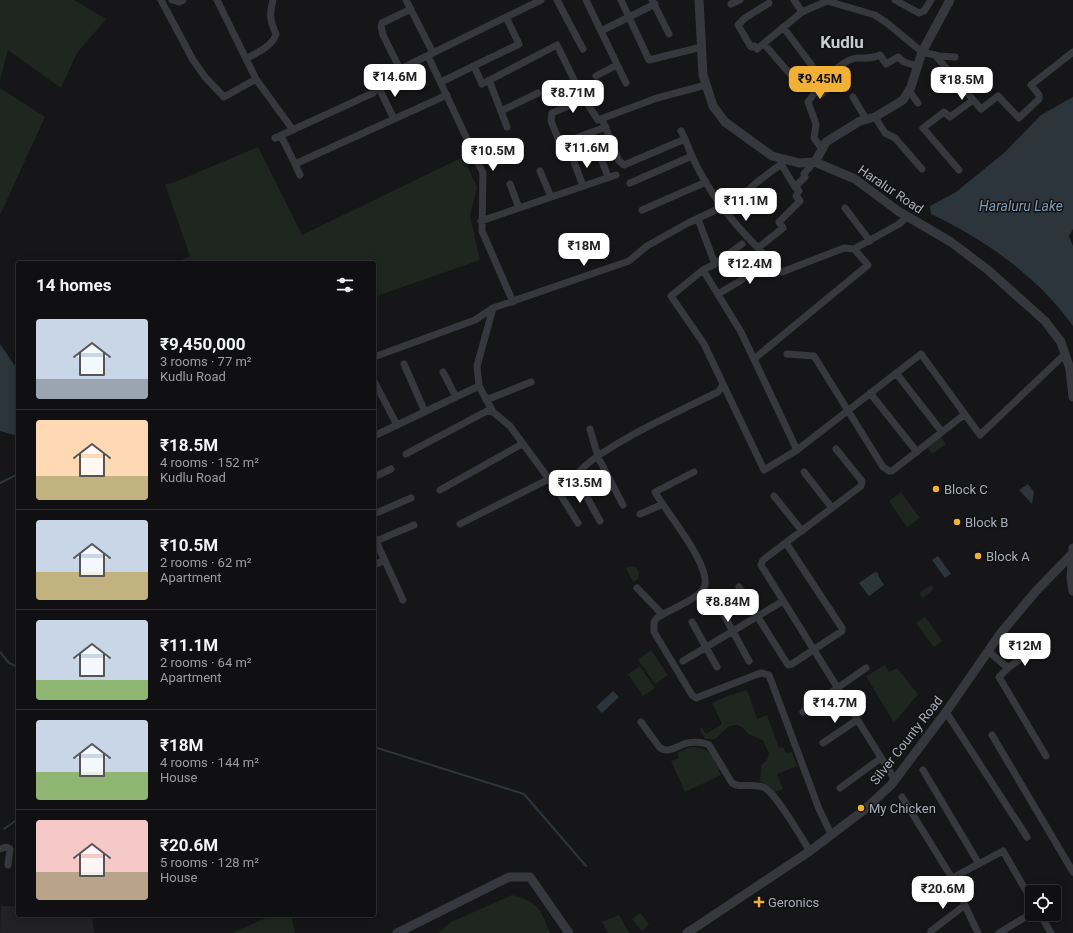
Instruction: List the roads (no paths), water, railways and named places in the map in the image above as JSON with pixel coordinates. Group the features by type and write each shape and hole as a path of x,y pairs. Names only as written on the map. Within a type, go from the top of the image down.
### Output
{"street":[{"path":"160,0 193,60 205,77 224,97 256,79"},
{"path":"172,0 179,2 183,0"},
{"path":"217,0 256,79 293,130"},
{"path":"246,59 266,47 275,37 276,34 270,22 270,11 273,0"},
{"path":"406,0 431,54 441,82 483,173 484,186 482,198 482,231 513,302"},
{"path":"300,176 295,164 278,137 373,93 378,86 379,81 384,77 541,0"},
{"path":"557,0 583,49"},
{"path":"586,0 626,83"},
{"path":"621,0 649,60 702,47"},
{"name":"Haralur Road","path":"698,0 703,75 713,106 725,122 783,163 814,163 855,179 907,217 951,242 988,270 1045,321 1061,342 1070,369 1073,397"},
{"path":"731,4 740,0"},
{"path":"794,0 802,12"},
{"path":"895,0 919,13 924,11 931,0"},
{"path":"795,187 805,177 804,174 814,163 826,142 903,100 909,91 922,52 950,0"},
{"path":"769,3 745,18 738,25 751,47 755,46 757,49 802,12 827,1 853,7 874,15 887,22 922,52 955,57"},
{"path":"601,31 654,2 668,34"},
{"path":"400,69 382,35 381,26 382,23 411,9"},
{"path":"441,82 519,44 506,17"},
{"path":"784,27 813,67 816,90 808,102 816,124 814,138 822,149"},
{"path":"764,44 790,74"},
{"path":"474,66 482,84 557,45 584,99 598,120 657,98 706,85"},
{"path":"934,55 981,109 998,96 1019,118 1039,99 1039,95 1031,85 1073,52"},
{"path":"816,90 822,94 828,88 825,79 842,65 858,58 872,59 880,55 886,64 898,57 904,62 917,66"},
{"path":"596,76 617,65"},
{"path":"489,80 507,127"},
{"path":"378,86 394,119"},
{"path":"909,91 918,103"},
{"path":"501,111 538,93"},
{"path":"295,164 447,95"},
{"path":"853,97 870,118 885,133 895,138 922,169"},
{"path":"584,99 552,113 551,121 559,141 562,143 606,127"},
{"path":"959,170 923,128 944,112 950,117 973,100"},
{"path":"602,119 619,161 624,165 685,139"},
{"path":"681,130 692,156 721,208 766,258 782,272 844,248 854,249 899,224 907,217"},
{"path":"598,150 608,177"},
{"path":"630,183 692,156"},
{"path":"573,159 583,186"},
{"path":"376,356 475,320 493,308 629,261 647,246 737,200 756,183 783,163 795,187 799,191 796,196 800,201 778,222 783,228 758,248"},
{"path":"540,171 551,197"},
{"path":"481,221 616,175"},
{"path":"642,210 706,182"},
{"path":"510,184 519,208"},
{"path":"845,208 870,241"},
{"path":"698,219 715,264"},
{"path":"742,244 715,264 703,270 671,296 677,308 694,327 704,344 764,470 797,450 921,354 980,435 1065,354"},
{"path":"754,360 868,265 854,249"},
{"path":"718,294 740,281 766,258"},
{"path":"703,270 741,332 797,450"},
{"path":"493,308 477,366 479,386 493,412 510,426 549,479 578,523"},
{"path":"787,354 814,356 883,467 889,471 892,471 966,414"},
{"path":"404,364 425,412"},
{"path":"443,372 456,397"},
{"path":"896,374 942,432"},
{"path":"486,400 531,382"},
{"path":"376,385 397,425"},
{"path":"600,521 576,477 579,470 651,425 718,392 723,385"},
{"path":"376,435 479,386"},
{"path":"870,393 917,452"},
{"path":"406,454 487,411 493,412"},
{"path":"590,429 598,457 623,505"},
{"path":"440,490 522,444"},
{"path":"836,449 862,484 763,560 761,565 895,780"},
{"path":"376,476 391,469"},
{"path":"694,472 655,492 661,505 676,522 706,576 705,586 702,591 662,614 654,622 654,632 694,697 702,697 758,674 762,673 769,675 819,809 832,834"},
{"path":"804,472 832,508"},
{"path":"460,524 549,479"},
{"path":"774,496 802,531"},
{"path":"376,513 411,498"},
{"path":"640,514 661,505"},
{"path":"376,539 414,525"},
{"path":"376,541 403,600"},
{"path":"739,587 788,665 814,650 843,629 786,543"},
{"path":"1072,551 1071,578 1073,591"},
{"name":"Silver County Road","path":"687,933 810,851 864,810 895,780 946,712 1000,634 1072,551"},
{"path":"376,564 385,560"},
{"path":"637,588 662,614"},
{"path":"683,661 783,601"},
{"path":"719,606 749,661"},
{"path":"692,622 717,667"},
{"path":"988,651 1008,668"},
{"path":"1031,651 1008,668 999,677 1046,756"},
{"path":"803,712 866,668"},
{"path":"946,712 1027,837"},
{"path":"823,743 857,720"},
{"path":"641,722 663,750 670,751 685,743 705,743 709,745 732,783 735,785 755,784 768,790 810,851"},
{"path":"992,735 1073,872"},
{"path":"840,788 881,758"},
{"path":"923,770 979,864"},
{"path":"902,797 952,878 978,933"},
{"path":"0,849 6,847 10,849 8,865"},
{"path":"952,878 1003,851 1025,889"},
{"path":"397,933 509,877 530,877 569,933"},
{"path":"931,931 965,905"},
{"path":"999,933 1025,917"},
{"path":"1044,921 1051,933"}],"water":[{"name":"Haraluru Lake","path":"1073,97 1073,229 1069,236 1073,246 1073,326 1044,291 1010,261 951,224 931,214 930,206 956,192 1004,153 1041,115"},
{"path":"0,344 16,367 16,435 0,431"},
{"path":"1028,484 1034,492 1032,504 1019,490"},
{"path":"938,556 951,574 945,578 932,560"},
{"path":"875,572 878,573 884,585 869,596 859,583"},
{"path":"613,691 619,697 602,713 596,707"}],"waterway":[{"path":"0,483 16,475"},
{"path":"0,652 9,663 16,666"},
{"path":"376,748 524,794 586,866"},
{"path":"4,829 16,820"}],"place":[{"name":"Block C","path":"936,489"},
{"name":"Block B","path":"957,522"},
{"name":"Block A","path":"978,556"},
{"name":"My Chicken","path":"861,808"},
{"name":"Geronics","path":"759,902"}],"district":[{"name":"Kudlu","path":"842,42"}]}
